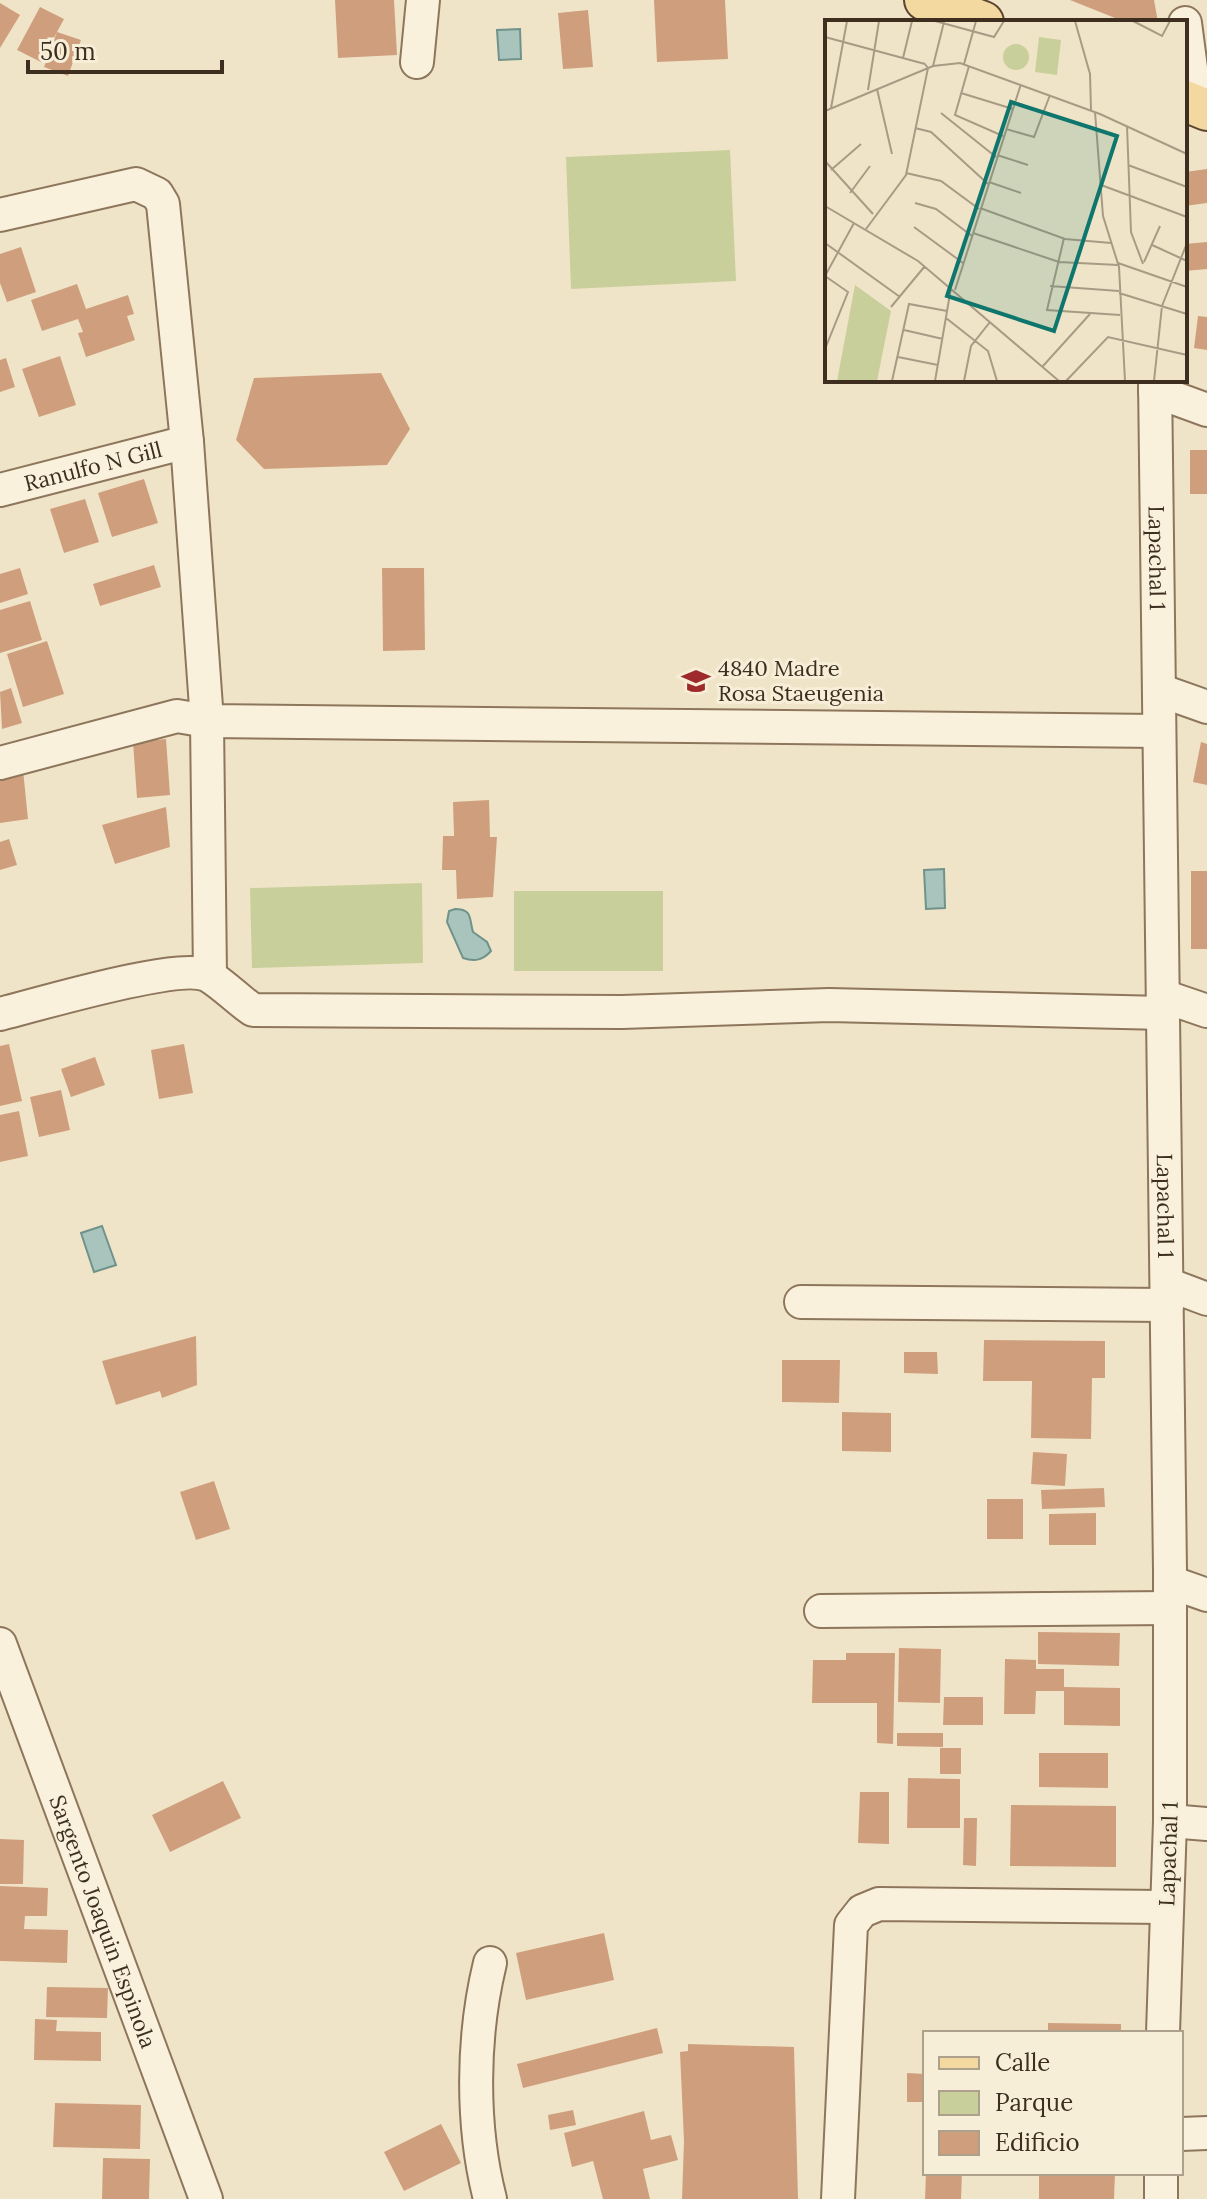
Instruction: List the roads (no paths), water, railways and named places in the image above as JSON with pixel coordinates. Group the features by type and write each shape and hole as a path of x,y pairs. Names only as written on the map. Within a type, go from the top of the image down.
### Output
{"main road":[{"path":"925,0 978,20"}],"street":[{"path":"417,62 423,0"},
{"path":"1182,0 1185,20"},
{"path":"1187,38 1196,105"},
{"path":"0,215 124,185 147,187 157,194 163,204 187,442 207,721 210,976"},
{"path":"1155,386 1207,410"},
{"name":"Lapachal 1","path":"1155,386 1170,1595 1170,1821 1163,2031"},
{"name":"Ranulfo N Gill","path":"0,490 187,442"},
{"path":"1159,690 1207,707"},
{"path":"0,763 177,716 207,721 1159,731"},
{"path":"0,1014 161,975 192,971 210,976 253,1010 622,1012 829,1005 1163,1004 1207,1011"},
{"path":"801,1302 1167,1294 1207,1299"},
{"path":"821,1611 1207,1595"},
{"name":"Sargento Joaquin Espinola","path":"1,1649 206,2199"},
{"path":"1170,1821 1207,1824"},
{"path":"838,2199 851,1925 855,1918 879,1904 1165,1907"},
{"path":"490,1963 479,2026 479,2135 490,2199"},
{"path":"1183,2134 1207,2133"},
{"path":"1161,2175 1161,2199"}],"water":[{"path":"520,29 521,59 499,60 497,30"},
{"path":"944,869 945,908 926,909 924,870"},
{"path":"455,909 468,913 473,932 487,942 491,951 485,956 475,960 463,958 447,922 449,911"},
{"path":"102,1226 116,1265 94,1272 81,1233"}],"place":[{"name":"4840 Madre Rosa Staeugenia","path":"696,681"}]}
